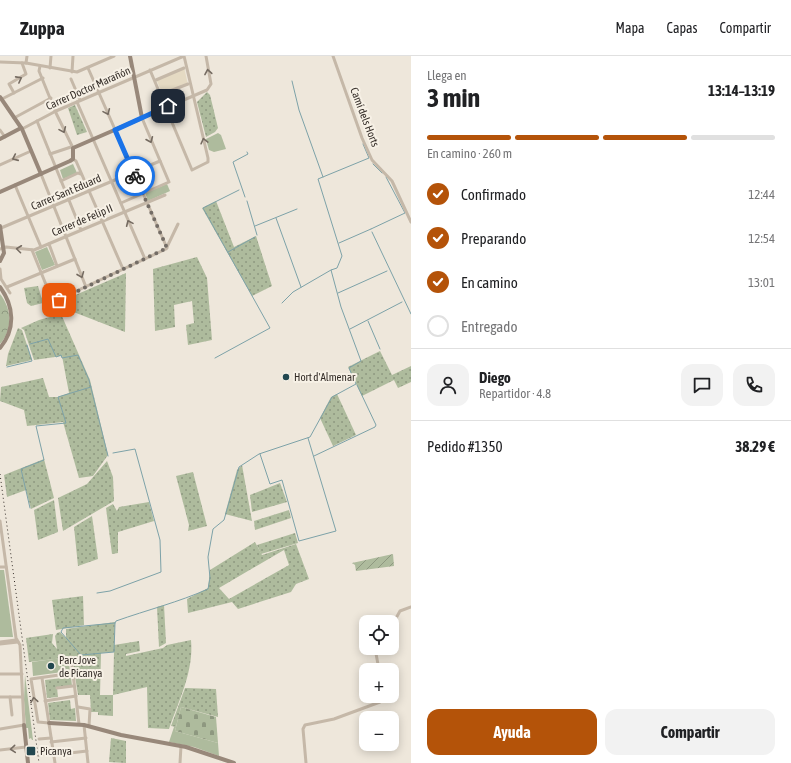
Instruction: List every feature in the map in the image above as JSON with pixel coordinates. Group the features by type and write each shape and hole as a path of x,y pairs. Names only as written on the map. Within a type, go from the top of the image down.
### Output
{"street":[{"path":"4,56 2,62 24,63 72,72 77,72 88,68 114,56"},
{"path":"14,93 9,84 26,74 24,63 27,56"},
{"path":"50,68 51,56"},
{"path":"72,72 74,56"},
{"path":"101,56 102,61"},
{"path":"121,203 169,182 142,118 130,56"},
{"path":"150,70 192,170 208,162 208,158 184,56"},
{"name":"Carrer Doctor Marañón","path":"21,129 56,111 184,56"},
{"path":"50,154 115,130 209,88 211,84 206,56"},
{"name":"Camí dels Horts","path":"333,56 362,138 372,160 392,181 411,222"},
{"path":"40,66 40,71 72,147 72,159"},
{"path":"88,68 167,248"},
{"path":"156,80 184,68"},
{"path":"43,78 1,98 21,129 31,151 86,286"},
{"path":"71,79 93,139 145,259"},
{"path":"162,94 188,84"},
{"path":"14,118 51,98"},
{"path":"37,121 81,230"},
{"path":"0,139 21,129"},
{"path":"0,130 5,137"},
{"path":"0,165 31,151"},
{"path":"0,192 56,168 72,159"},
{"path":"72,159 76,161 123,269"},
{"name":"Carrer Sant Eduard","path":"1,227 54,207 160,161"},
{"path":"61,181 81,174"},
{"path":"15,185 41,247"},
{"name":"Carrer de Felip II","path":"2,249 32,250 165,195"},
{"path":"32,250 53,302 167,248 178,224"},
{"path":"0,264 2,249 1,227"},
{"path":"48,244 57,266"},
{"path":"6,287 75,259"},
{"path":"0,270 1,279 10,293"},
{"path":"0,287 11,309 12,321 8,335 0,348"},
{"path":"0,291 8,301"},
{"path":"0,521 1,540 22,674 22,698 28,763"},
{"path":"0,559 5,559"},
{"path":"0,563 6,565"},
{"path":"0,567 6,565"},
{"path":"398,615 400,611 411,607"},
{"path":"0,643 17,641"},
{"path":"71,657 79,724"},
{"path":"73,673 31,679 39,723 79,724 122,735 181,746 234,763"},
{"path":"0,674 22,674"},
{"path":"42,678 55,763"},
{"path":"57,688 73,686"},
{"path":"46,701 76,696"},
{"path":"0,697 22,698"},
{"path":"10,697 12,715"},
{"path":"306,763 305,725 334,719 377,703"},
{"path":"78,707 90,709 86,738 88,763"},
{"path":"0,729 24,725"},
{"path":"39,739 51,738"},
{"path":"51,742 86,738"},
{"path":"180,763 181,746"},
{"path":"0,750 26,747"},
{"path":"40,755 87,751"}],"green space":[{"path":"207,92 210,95 218,128 215,132 206,137 197,102"},
{"path":"75,105 87,132 77,135 68,108"},
{"path":"218,133 221,135 226,149 214,152 209,150 206,139"},
{"path":"73,164 77,173 63,179 60,170"},
{"path":"167,184 170,191 148,201 145,193"},
{"path":"216,201 234,247 256,236 272,286 252,296 202,208"},
{"path":"47,247 55,265 42,270 35,252"},
{"path":"197,257 207,278 212,340 188,345 186,325 194,323 192,301 174,305 175,327 155,331 153,269"},
{"path":"126,273 125,332 58,306 57,303"},
{"path":"38,286 43,303 31,306 27,303 24,288"},
{"path":"0,294 9,312 9,326 0,344"},
{"path":"61,314 90,380 108,455 93,476 79,478 63,422 27,426 24,410 0,401 1,387 43,378 49,397 58,397 69,393 62,356 34,360 24,330 21,328 39,320"},
{"path":"18,328 22,330 32,360 6,366 8,354"},
{"path":"380,351 392,375 411,366 411,382 398,388 394,380 362,396 348,367"},
{"path":"337,394 356,435 333,446 320,418 331,397"},
{"path":"44,459 54,498 31,509 26,490 7,497 4,475"},
{"path":"107,461 113,477 114,501 63,531 58,498 87,484"},
{"path":"242,465 252,521 225,514 237,470"},
{"path":"193,472 207,526 188,531 189,525 176,476"},
{"path":"280,483 287,502 252,512 250,495"},
{"path":"54,500 58,532 38,540 34,510"},
{"path":"149,502 154,521 118,532 118,553 112,554 106,508 113,504 117,511 119,507"},
{"path":"289,510 291,518 255,530 254,521"},
{"path":"92,516 98,559 78,566 74,527"},
{"path":"295,533 298,543 261,554 257,545"},
{"path":"255,542 262,555 296,544 309,579 296,584 291,592 238,609 232,602 188,613 187,599 208,588 210,570","holes":["284,550 289,565 229,599 219,588"]},
{"path":"393,554 394,566 356,571 355,565 352,563"},
{"path":"0,570 4,570 13,637 0,637"},
{"path":"83,596 84,625 56,630 52,600"},
{"path":"164,605 166,643 159,647 157,607"},
{"path":"115,622 114,645 139,641 140,651 126,654 126,656 191,640 188,674 169,729 148,728 147,687 113,695 113,716 98,715 98,712 91,712 90,695 78,695 72,657 29,662 26,638 53,634 52,643 57,649 55,636 60,632 66,638 66,629","holes":["114,652 113,695 100,695 101,653"]},
{"name":"Parc Jove de Picanya","path":"68,657 70,671 33,676 32,662"},
{"path":"25,675 33,740 31,738 29,739 28,728 26,728 24,700"},
{"path":"71,677 72,686 57,688 58,697 47,698 45,680"},
{"path":"185,688 216,689 218,717 181,707 176,727 171,726"},
{"path":"70,700 71,709 75,708 76,721 50,720 48,703"},
{"path":"181,707 216,717 218,743 175,731"},
{"path":"174,727 176,727 175,731 218,743 219,756 194,747 169,742"},
{"path":"111,738 126,741 126,763 109,762"}],"shaded area":[{"path":"184,67 188,85 163,95 156,79"}],"waterway":[{"path":"292,81 299,110 323,177"},
{"path":"115,623 63,628 61,632 81,655 114,652 116,621 208,589 210,578 208,557 213,529 224,520 239,467 259,454 310,437 332,397 356,384 349,368 361,361 341,307 331,270 337,268 342,256 318,179 369,158 363,144"},
{"path":"245,197 233,162 248,154 247,152"},
{"path":"373,164 382,173"},
{"path":"371,229 405,213 386,177"},
{"path":"215,358 270,328 203,208 239,190"},
{"path":"247,201 257,235"},
{"path":"255,226 297,209"},
{"path":"276,218 301,287"},
{"path":"339,243 371,229"},
{"path":"372,232 411,314"},
{"path":"228,252 255,237"},
{"path":"282,303 293,292 331,270"},
{"path":"338,293 387,271"},
{"path":"350,329 402,302"},
{"path":"368,321 380,349"},
{"path":"30,344 48,339 56,357 61,355 62,358 78,355 89,380 108,456"},
{"path":"7,367 32,361 27,345"},
{"path":"314,456 375,427 376,425 357,385"},
{"path":"30,508 21,469 44,460 36,426 66,423 58,397 91,387"},
{"path":"260,454 270,484 282,480 299,541 336,531 308,438"},
{"path":"97,593 110,591 161,572 160,540 135,449 113,453"}],"railway":[{"path":"0,474 39,763"}],"way so far":[{"path":"59,300 167,248 135,176"}],"place":[{"name":"Hort d'Almenar","path":"286,377"},
{"name":"Parc Jove de Picanya","path":"51,666"},
{"name":"Picanya","path":"31,751"}],"route":[{"path":"135,176 115,130 168,106"}]}
